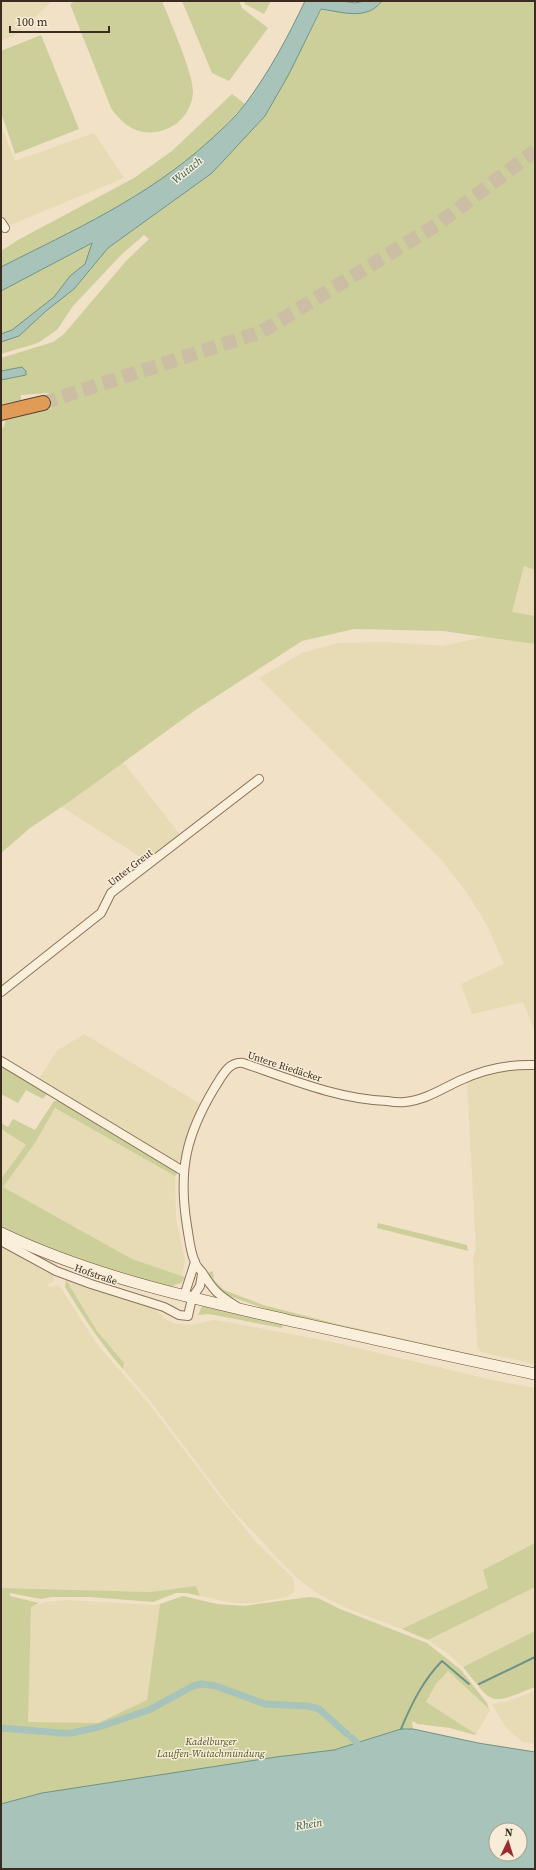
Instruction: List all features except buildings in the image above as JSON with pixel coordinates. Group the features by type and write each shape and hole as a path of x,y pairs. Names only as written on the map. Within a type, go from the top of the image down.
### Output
{"highway":[{"path":"1,413 43,403"}],"main road":[{"path":"1,1233 30,1247 91,1270 188,1297 241,1310 535,1374"}],"street":[{"name":"Unter Greut","path":"1,992 101,913 111,893 260,779"},
{"path":"1,1060 183,1171"},
{"name":"Untere Riedäcker","path":"241,1310 211,1288 195,1262 184,1205 183,1171 185,1157 192,1133 204,1106 225,1071 235,1063 243,1062 308,1085 356,1099 405,1102 437,1093 462,1079 491,1069 514,1064 535,1065"},
{"name":"Hofstraße","path":"1,1241 56,1271 188,1316 188,1297"},
{"name":"Untere Riedäcker","path":"188,1297 195,1262"},
{"path":"188,1297 200,1286 202,1274"}],"shaded area":[{"path":"1,1 52,1 16,35 1,41"},
{"path":"1,125 15,161 94,133 124,178 10,225 1,218"},
{"path":"524,566 535,570 535,616 512,612"},
{"path":"483,637 535,644 535,1031 523,1002 472,1014 461,984 504,964 487,925 465,890 439,857 259,678 302,653 338,643 387,642 443,646"},
{"path":"123,762 181,836 147,861 62,807"},
{"path":"84,1034 202,1105 184,1143 180,1161 176,1162 37,1082 57,1051"},
{"path":"535,1068 535,1364 481,1352 477,1346 473,1258 476,1250 467,1081 483,1075 514,1069"},
{"path":"55,1108 175,1176 176,1219 185,1261 182,1276 132,1259 3,1187 35,1143"},
{"path":"1,1129 26,1145 1,1179"},
{"path":"1,1244 51,1272 54,1281 48,1284 49,1287 59,1285 99,1347 149,1404 255,1541 292,1577 295,1586 294,1592 287,1597 254,1603 233,1603 200,1596 196,1586 150,1592 1,1588"},
{"path":"68,1279 151,1305 165,1319 173,1323 192,1325 213,1320 233,1323 332,1342 488,1379 535,1388 535,1543 483,1570 488,1588 402,1629 351,1610 320,1595 298,1579 231,1508 148,1398 123,1369 124,1363 97,1331 66,1280"},
{"path":"535,1585 535,1631 463,1667 447,1653 428,1640"},
{"path":"67,1600 153,1605 160,1604 147,1700 97,1724 27,1723 31,1607 46,1602"},
{"path":"448,1671 490,1710 476,1734 426,1702 436,1684"},
{"path":"535,1691 535,1744 523,1742 513,1734 505,1726 492,1704 505,1702"}],"green space":[{"path":"76,1 162,1 190,74 193,93 192,101 186,114 176,124 170,128 156,132 142,132 130,127 115,114 111,108 70,4"},
{"path":"182,1 239,1 242,8 268,28 229,81 212,73"},
{"path":"244,1 271,1 264,14 245,4"},
{"path":"382,1 535,1 535,570 524,566 512,612 535,616 535,644 443,631 354,629 302,641 194,711 69,802 30,828 1,853 1,428 4,427 6,417 52,408 49,393 21,395 21,400 1,404 1,380 26,375 26,371 22,367 1,371 1,358 53,342 64,334 126,261 149,239 144,235 121,255 73,306 57,330 38,343 1,354 1,342 19,336 46,311 74,289 108,248 212,173 265,116 289,74 322,9 346,13 362,13 376,7"},
{"path":"41,35 79,129 15,154 1,112 1,51"},
{"path":"232,94 245,104 207,144 182,165 139,195 117,208 1,267 1,251 18,240 134,178 172,151"},
{"path":"92,243 85,264 70,276 54,297 12,330 1,334 1,291"},
{"path":"1,1063 45,1092 46,1095 43,1099 26,1090 18,1103 1,1094"},
{"path":"54,1101 58,1101 173,1167 178,1172 175,1176 55,1108 35,1143 3,1187 132,1259 185,1277 181,1283 169,1287 93,1265 1,1229 1,1179 26,1145 1,1129 1,1123 8,1127 13,1119 35,1130"},
{"path":"378,1223 467,1245 468,1251 377,1228"},
{"path":"213,1271 214,1280 224,1290 263,1305 341,1325 535,1368 535,1371 274,1312 224,1294 207,1276 208,1273"},
{"path":"66,1280 97,1331 124,1363 123,1369 99,1339 78,1308 65,1287"},
{"path":"202,1306 283,1324 282,1328 209,1314 198,1315"},
{"path":"535,1543 535,1587 428,1640 402,1629 488,1588 483,1570"},
{"name":"Kadelburger Lauffen-Wutachmündung","path":"196,1586 200,1596 187,1593 176,1593 153,1602 90,1597 51,1597 41,1599 10,1593 10,1596 39,1603 31,1607 28,1722 98,1723 147,1700 160,1604 183,1596 217,1604 244,1606 309,1597 318,1598 340,1609 427,1643 461,1670 487,1703 489,1709 448,1671 436,1684 426,1702 476,1734 475,1735 450,1728 418,1724 412,1721 413,1729 1,1869 1,1588 150,1592"},
{"path":"535,1631 535,1687 508,1697 500,1699 493,1698 481,1689 463,1667"}],"water":[{"name":"Wutach","path":"305,1 342,1 355,3 365,1 382,1 376,7 362,13 354,14 321,9 289,74 265,116 212,173 108,248 74,289 46,311 19,336 1,342 1,334 12,330 54,297 70,276 85,264 92,243 1,291 1,267 109,212 160,180 208,142 237,114 263,79 292,28"},
{"path":"22,367 26,371 26,375 1,380 1,371"},
{"name":"Rhein","path":"401,1729 413,1729 478,1743 535,1752 535,1869 1,1869 1,1804 42,1793 276,1757 334,1750"}],"waterway":[{"path":"479,1684 535,1657"},
{"path":"401,1729 418,1693 429,1676 442,1661 469,1684"},
{"path":"1,1728 72,1733 99,1727 149,1710 193,1686 201,1684 216,1686 265,1704 308,1706 319,1709 347,1734"},
{"path":"352,1738 357,1743"}],"tunnel":[{"path":"43,403 261,332 438,224 535,151"}]}
